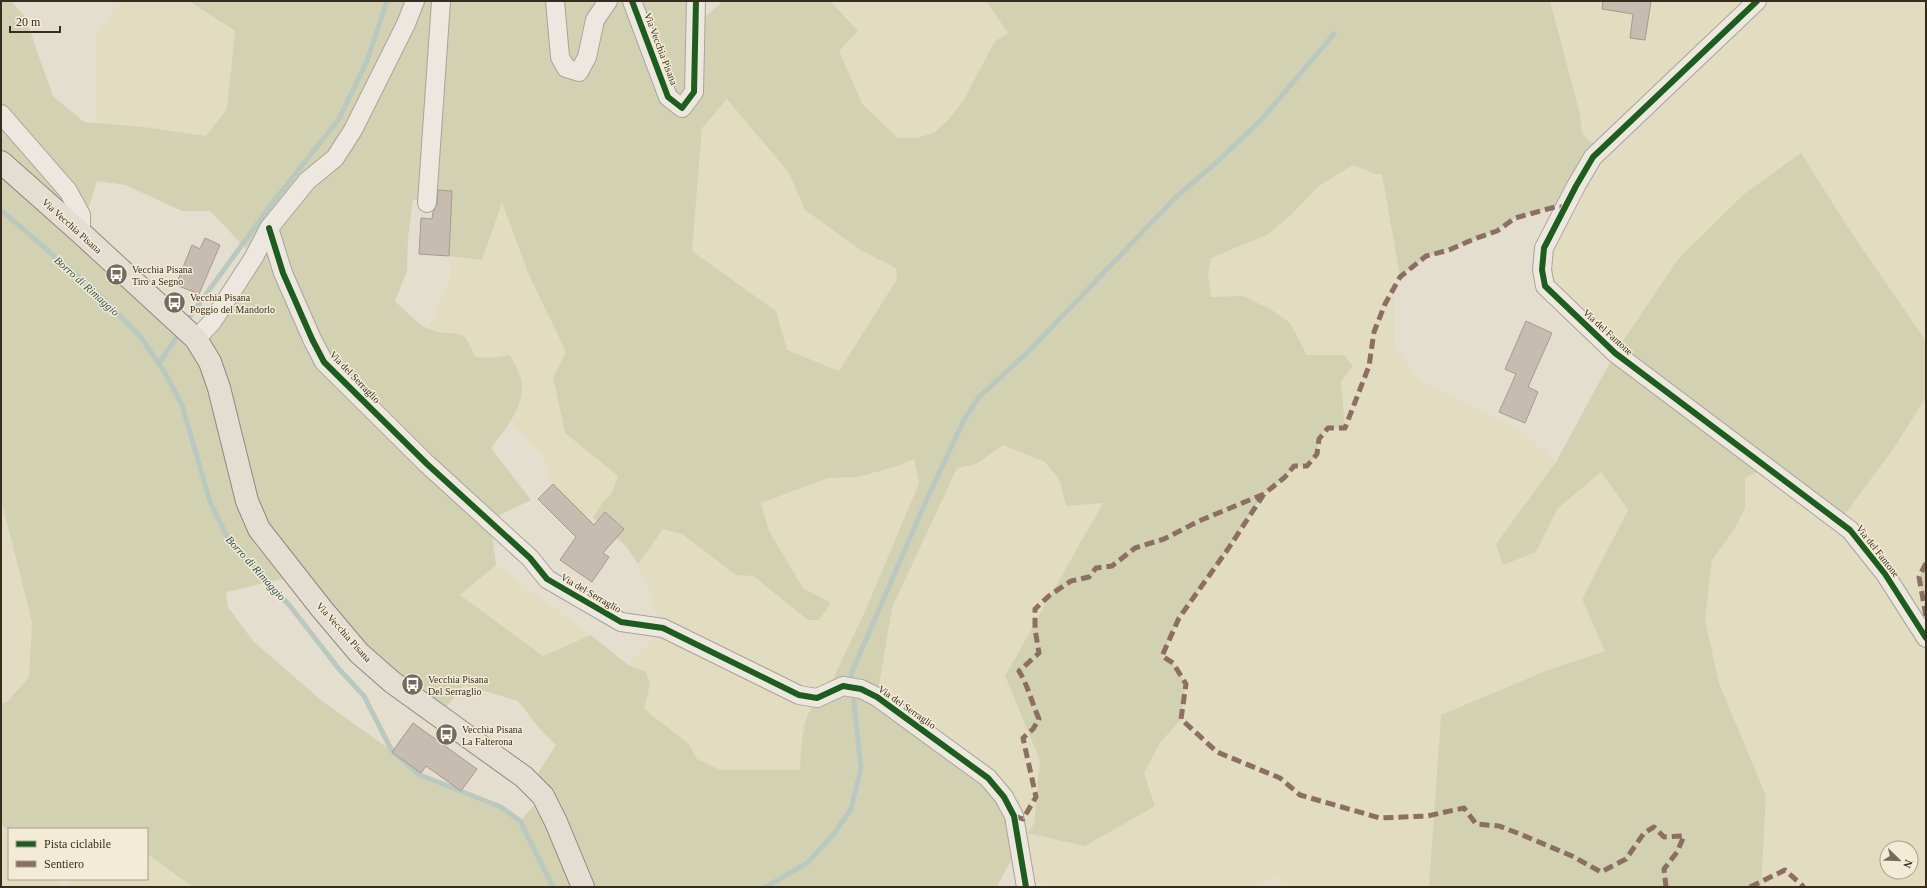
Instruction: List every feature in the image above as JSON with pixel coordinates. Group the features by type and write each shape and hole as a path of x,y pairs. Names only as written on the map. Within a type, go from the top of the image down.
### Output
{"main road":[{"name":"Via Vecchia Pisana","path":"1,162 81,233 196,340 210,362 219,388 247,501 260,529 317,603 359,653 392,682 524,777 543,796 556,822 583,887"}],"street":[{"path":"196,340 212,322 254,257 269,228 306,181 335,158 353,130 406,24 415,1"},
{"path":"427,203 441,1"},
{"path":"555,1 560,57 566,68 579,72 587,57 595,20 608,1"},
{"name":"Via Vecchia Pisana","path":"632,1 668,97 682,108 694,92 696,1"},
{"name":"Via del Fantone","path":"1757,1 1593,158 1576,186 1544,248 1542,270 1545,286 1615,353 1850,530 1885,574 1926,638"},
{"path":"1,114 68,191 81,215 81,233"},
{"name":"Via del Serraglio","path":"269,228 283,273 312,339 324,362 427,464 530,558 547,579 621,622 663,628 799,695 817,698 843,686 861,689 877,697 988,778 1004,797 1014,816 1026,887"}],"shaded area":[{"path":"122,1 189,1 235,31 227,109 206,136 144,127 97,123 96,32"},
{"path":"830,1 986,1 1008,33 995,41 963,101 949,119 934,133 916,138 898,138 863,105 839,51"},
{"path":"1550,1 1926,1 1926,341 1851,232 1801,153 1744,194 1678,259 1615,353 1555,297 1544,248 1582,134 1580,114"},
{"path":"727,99 789,173 805,210 862,251 896,268 897,279 839,371 786,350 776,311 692,251 702,128"},
{"path":"1353,165 1375,174 1382,174 1400,277 1394,288 1394,344 1414,373 1428,385 1525,434 1556,462 1496,544 1536,552 1558,508 1601,472 1628,510 1582,599 1605,650 1548,670 1441,715 1429,887 1283,887 1276,876 1252,887 1049,887 1024,874 1020,842 877,697 892,608 957,467 976,464 1003,445 1045,462 1060,481 1066,506 1104,502 1005,676 1040,760 1034,824 1085,846 1154,806 1144,773 1160,743 1181,719 1173,663 1162,656 1179,618 1228,549 1264,494 1285,477 1294,466 1317,454 1319,439 1328,428 1345,428 1341,381 1353,366 1322,356 1307,355 1290,323 1272,310 1243,296 1211,297 1208,273 1211,258 1267,235 1291,215 1319,186"},
{"path":"502,202 529,275 566,352 553,377 565,433 618,476 612,493 603,502 593,518 582,513 553,484 545,459 511,422 517,410 522,386 510,355 490,358 475,357 469,341 445,332 428,329 451,277 449,256 482,260"},
{"path":"1926,397 1926,563 1919,577 1926,616 1926,887 1761,887 1766,796 1719,683 1705,620 1712,560 1734,530 1745,508 1745,478 1767,468 1894,448"},
{"path":"914,459 919,483 866,609 826,694 803,728 800,770 720,770 697,759 689,744 644,709 650,684 646,672 628,665 663,628 638,564 649,547 663,529 682,534 736,575 753,576 808,620 830,603 803,588 769,531 761,503 828,478 858,477 898,466"},
{"path":"1,500 32,622 29,677 6,703 1,703"},
{"path":"496,565 591,635 543,656 459,595"},
{"path":"1,824 8,831 8,880 57,880 64,887 1,887"},
{"path":"148,855 193,887 65,887 71,880 148,880"}],"green space":[{"path":"1,1 11,1 25,17 53,96 84,122 144,127 206,136 227,109 235,31 189,1 696,1 696,25 723,1 830,1 858,31 839,51 863,105 898,138 916,138 934,133 949,119 963,101 995,41 1008,33 986,1 1550,1 1580,114 1582,134 1600,150 1555,207 1515,218 1497,231 1423,259 1400,277 1382,174 1375,174 1353,165 1319,186 1291,215 1267,235 1211,258 1208,273 1211,297 1243,296 1272,310 1290,323 1307,355 1344,355 1353,366 1341,381 1345,428 1327,428 1319,439 1317,454 1307,466 1294,466 1285,477 1264,494 1228,549 1179,618 1162,656 1173,663 1186,684 1181,719 1160,743 1144,773 1155,806 1085,846 1027,833 1034,824 1040,760 1005,676 1103,503 1066,506 1060,481 1045,462 1003,445 976,464 957,468 892,608 877,697 988,778 1020,842 997,887 193,887 148,855 148,828 8,828 8,831 1,824 1,703 6,703 29,677 32,622 1,500","holes":["727,99 789,173 805,210 862,251 896,268 897,279 839,371 787,350 776,311 692,251 702,128","97,181 125,185 182,211 210,211 254,257 196,339 81,233","434,190 452,191 449,256 482,260 502,203 529,275 566,352 553,377 565,433 618,476 612,493 603,502 593,518 626,546 638,564 663,529 682,534 736,575 753,576 808,620 819,620 831,603 803,588 769,531 761,503 828,478 858,477 898,466 914,459 919,483 866,609 826,694 811,708 807,717 802,738 800,770 720,770 697,759 689,744 644,709 650,684 646,672 628,665 591,635 543,656 460,595 496,565 490,520 531,500 491,448 507,427 519,405 521,396 522,383 520,375 510,355 490,358 475,357 466,339 462,335 439,332 425,327 395,301 407,271 408,238 413,199 427,203","296,576 439,716 464,685 518,701 539,728 556,745 531,784 542,797 520,821 501,807 420,775 392,751 322,701 253,641 228,607 226,592"]},
{"path":"1801,153 1851,232 1926,341 1926,397 1894,448 1839,522 1767,468 1745,478 1745,508 1734,530 1712,560 1705,620 1719,683 1766,796 1761,887 1429,887 1441,715 1548,670 1605,651 1582,599 1628,510 1601,472 1558,508 1536,552 1503,565 1496,544 1556,462 1615,353 1678,259 1744,194"},
{"path":"1926,563 1926,616 1919,577"}],"building":[{"path":"1603,1 1651,1 1645,40 1630,38 1633,14 1602,9"},
{"path":"438,190 452,191 449,256 419,254 421,218 432,219 433,212 437,204"},
{"path":"205,238 220,245 199,294 176,285 192,245 200,249"},
{"path":"1526,321 1552,333 1528,387 1538,392 1525,423 1499,412 1516,374 1505,369"},
{"path":"553,484 594,525 605,512 624,529 603,553 609,557 592,582 560,560 576,537 538,499"},
{"path":"413,723 477,769 461,791 426,766 421,773 392,752"}],"waterway":[{"path":"186,322 273,202 339,119 367,61 387,1"},
{"path":"766,887 807,863 833,835 851,809 861,768 851,674 926,501 964,420 979,397 1028,352 1175,198 1218,161 1261,120 1334,34"},
{"name":"Borro di Rimaggio","path":"1,210 99,295 140,336 164,371 182,405 210,502 229,540 290,606 339,669 364,696 392,751 420,775 501,807 520,821 553,887"},
{"path":"159,363 181,331"}],"marked path":[{"path":"1014,816 1023,819 1036,797 1023,738 1033,729 1039,719 1019,671 1039,653 1035,629 1035,609 1050,595 1071,581 1089,577 1096,568 1112,566 1135,548 1164,539 1199,521 1264,494 1285,477 1294,466 1307,466 1317,454 1319,439 1328,428 1345,428 1369,366 1374,332 1385,304 1400,277 1426,256 1449,250 1497,231 1515,218 1555,207 1565,207"},
{"path":"1264,494 1228,549 1179,618 1162,656 1173,663 1186,684 1181,719 1217,752 1280,778 1300,795 1380,818 1427,816 1464,808 1476,824 1499,826 1520,834 1572,856 1601,872 1626,859 1644,833 1654,827 1664,837 1684,836 1677,852 1664,869 1666,887"},
{"path":"1926,563 1919,577 1926,616"},
{"path":"1750,887 1785,870 1804,887"}],"cycle path":[{"path":"632,1 668,97 682,108 694,92 696,1"},
{"path":"1757,1 1593,157 1576,186 1544,248 1542,270 1545,286 1615,353 1850,530 1885,574 1926,638"},
{"path":"269,228 283,273 312,339 324,362 427,464 530,558 547,579 621,622 663,628 799,695 817,698 843,686 861,689 877,697 988,778 1004,797 1014,816 1026,887"}],"place":[{"name":"Vecchia Pisana Tiro a Segno","path":"117,275"},
{"name":"Vecchia Pisana Poggio del Mandorlo","path":"174,303"},
{"name":"Vecchia Pisana Del Serraglio","path":"413,685"},
{"name":"Vecchia Pisana La Falterona","path":"446,735"}]}
